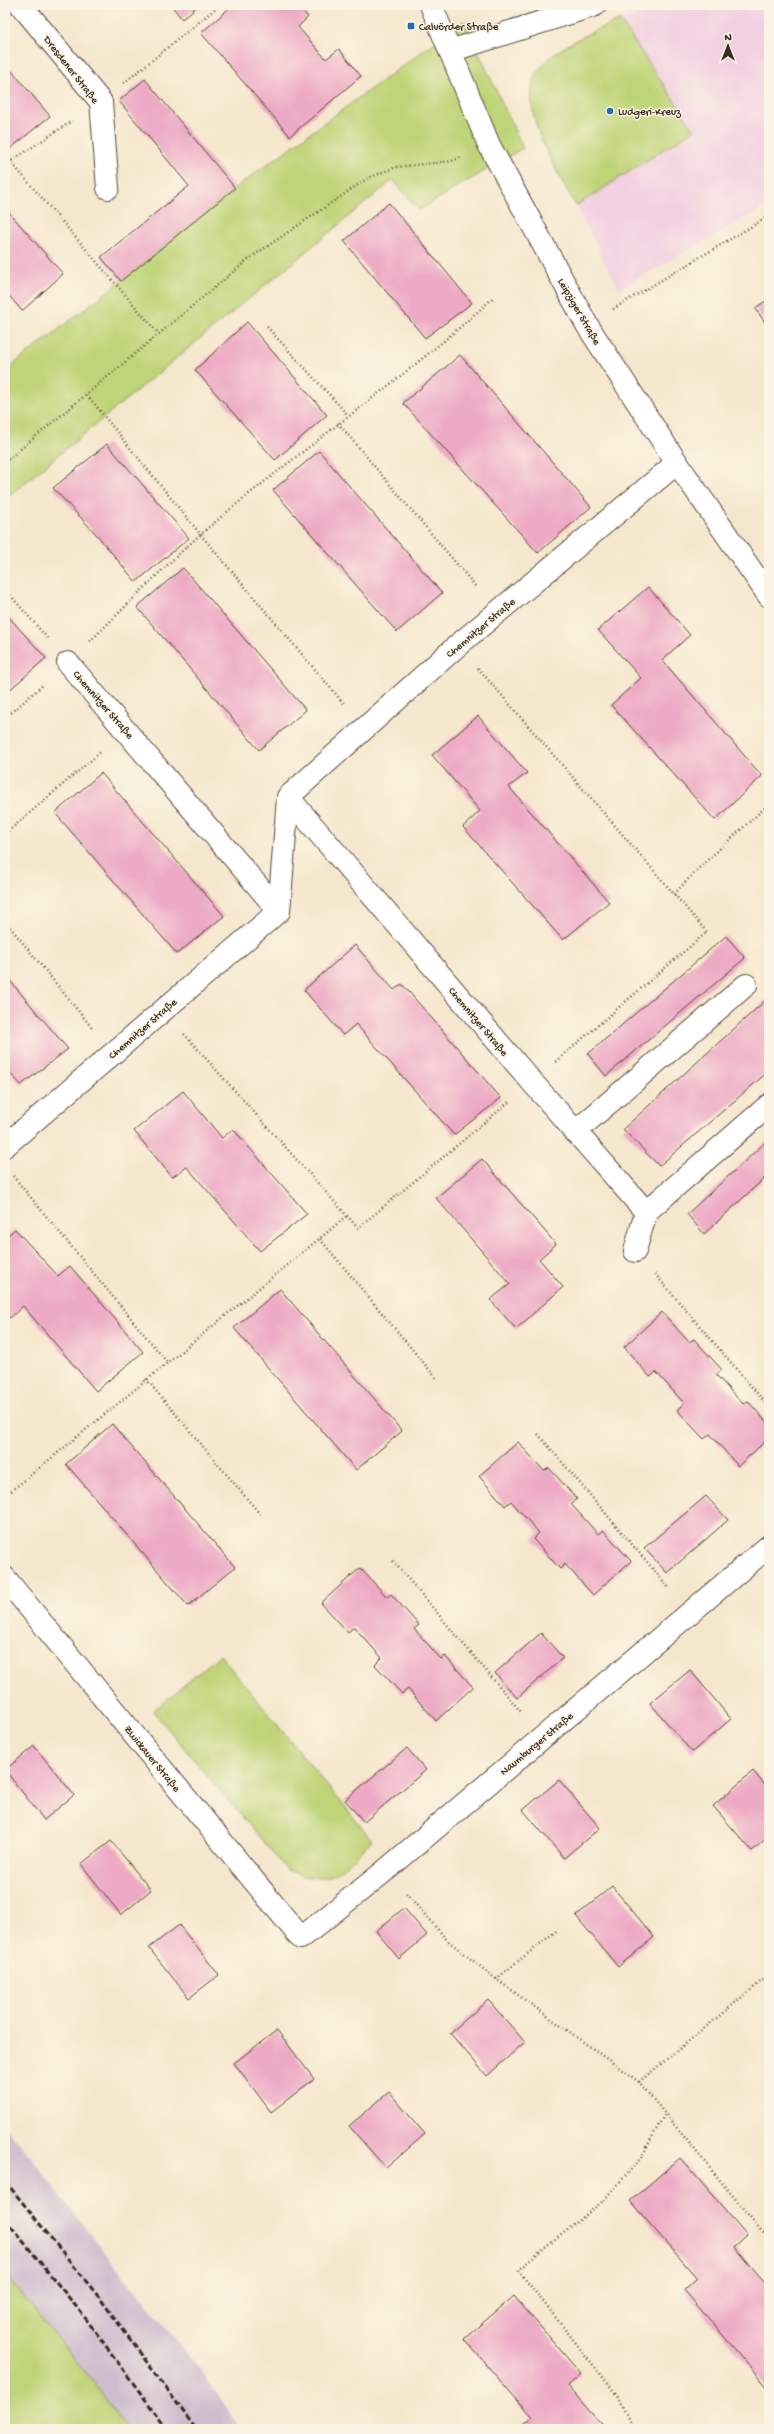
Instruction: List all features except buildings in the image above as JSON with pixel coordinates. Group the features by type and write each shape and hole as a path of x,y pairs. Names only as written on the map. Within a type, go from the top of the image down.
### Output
{"street":[{"name":"Dresdener Straße","path":"21,5 101,102 108,188"},
{"name":"Leipziger Straße","path":"431,5 489,145 587,325 677,463 769,596"},
{"path":"450,51 595,5"},
{"name":"Chemnitzer Straße","path":"646,1212 575,1132 288,797 458,645 677,463"},
{"name":"Chemnitzer Straße","path":"5,1146 279,911 127,730 68,663"},
{"path":"279,911 288,797"},
{"path":"575,1132 746,985"},
{"path":"635,1251 646,1212 769,1104"},
{"name":"Naumburger Straße","path":"301,1938 386,1870 769,1546"},
{"name":"Zwickauer Straße","path":"5,1578 301,1938"}],"path":[{"path":"5,462 87,395 158,333 250,258 368,178 396,167 452,161 489,145"},
{"path":"10,161 158,333"},
{"path":"587,325 769,216"},
{"path":"5,718 68,663 200,535 348,415 398,380 493,298"},
{"path":"267,327 348,415"},
{"path":"87,395 200,535 365,728"},
{"path":"338,423 457,562"},
{"path":"5,589 68,663"},
{"path":"162,1010 358,1228 532,1082 707,932 492,684"},
{"path":"5,834 127,730"},
{"path":"674,894 702,865 769,804"},
{"path":"5,921 113,1053"},
{"path":"10,1172 167,1362"},
{"path":"5,1496 146,1379 347,1216"},
{"path":"320,1239 437,1379"},
{"path":"635,1251 769,1408"},
{"path":"146,1379 260,1514"},
{"path":"538,1434 690,1613"},
{"path":"393,1561 542,1737"},
{"path":"386,1870 447,1940 496,1979 639,2082 664,2115 769,2240"},
{"path":"496,1979 556,1932"},
{"path":"639,2082 769,1976"},
{"path":"632,2429 617,2395 518,2270 602,2201 641,2158 664,2115"}],"shaded area":[{"path":"680,5 769,5 769,205 619,289 576,206 694,130 620,20"},
{"path":"5,2127 28,2153 109,2258 198,2367 241,2429 127,2429 95,2384 5,2274"}],"green space":[{"path":"620,20 694,130 576,206 541,139 535,120 532,101 533,84 540,69 557,52 588,34"},
{"path":"464,21 523,148 419,210 393,180 5,499 5,371 121,281 235,188"},
{"path":"220,1655 372,1840 344,1868 335,1873 326,1877 315,1878 287,1870 153,1711"},
{"path":"5,2274 95,2384 127,2429 5,2429"}],"railway":[{"path":"5,2181 102,2301 196,2429"},
{"path":"5,2219 83,2315 167,2429"}],"place":[{"name":"Calvörder Straße","path":"411,26"},
{"name":"Ludgeri-Kreuz","path":"610,111"}]}
